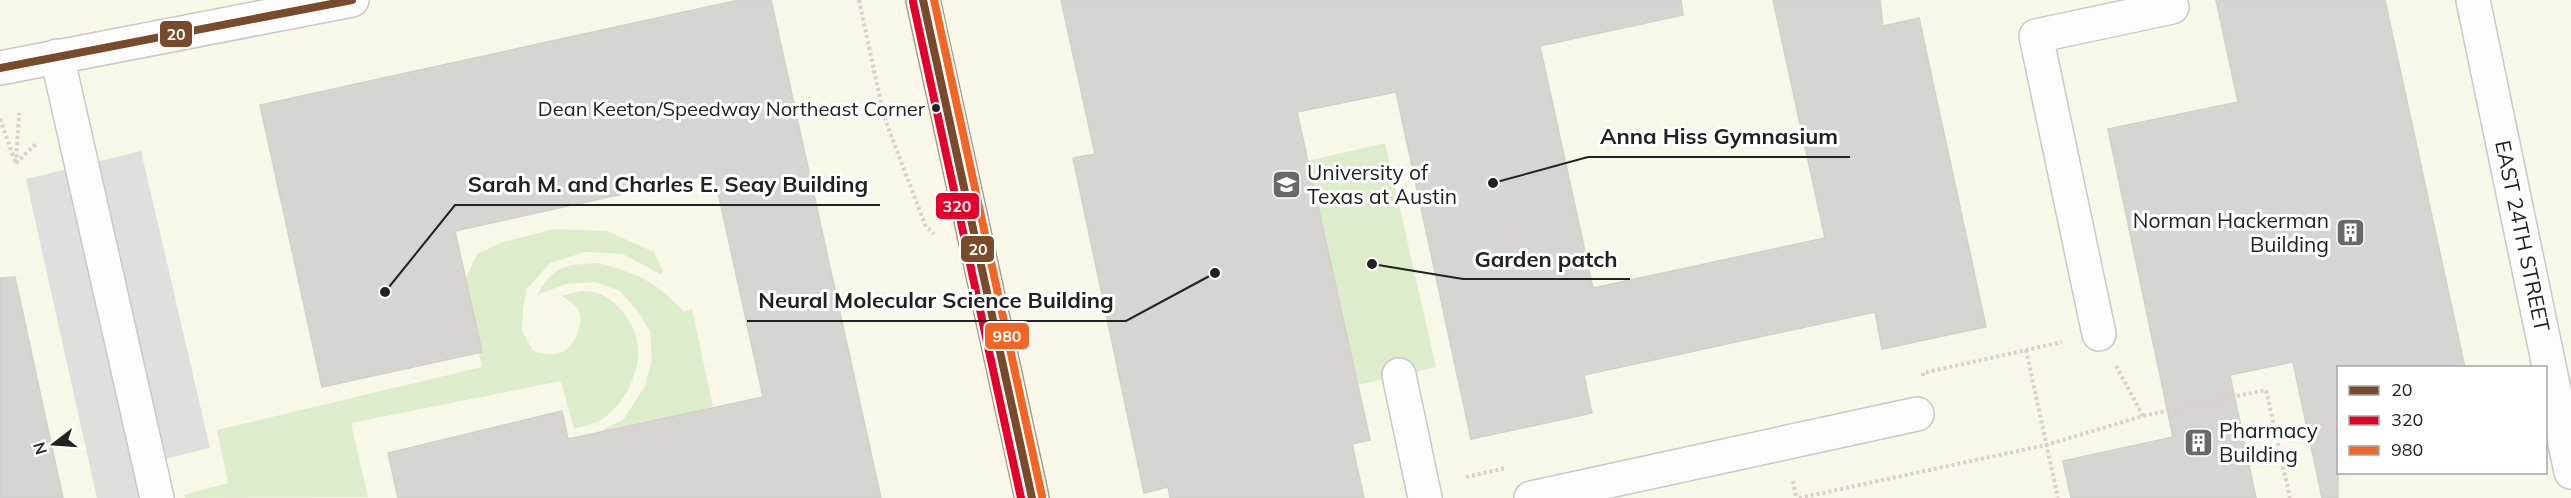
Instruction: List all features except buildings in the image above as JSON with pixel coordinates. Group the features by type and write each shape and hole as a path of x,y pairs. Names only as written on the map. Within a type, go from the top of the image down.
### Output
{"main road":[{"path":"923,0 1032,498"}],"street":[{"path":"0,68 352,0"},
{"path":"2099,334 2036,36 2172,7 2170,0"},
{"name":"EAST 24TH STREET","path":"2473,0 2571,472"},
{"path":"57,56 157,498"},
{"path":"1398,375 1425,498"},
{"path":"1530,498 1917,414"}],"path":[{"path":"859,0 884,117 926,227 983,279"},
{"path":"16,164 19,113"},
{"path":"0,119 16,164"},
{"path":"16,164 39,142"},
{"path":"1959,366 2099,334 2143,416"},
{"path":"2026,350 2058,498"},
{"path":"1799,498 2046,445 2143,416 2266,390 2290,498"}],"shaded area":[{"name":"University of Texas at Austin","path":"0,0 2571,0 2571,498 0,498"},
{"path":"141,151 210,448 150,463 157,498 97,498 26,179"}],"green space":[{"path":"1385,143 1436,367 1358,385 1307,161"},
{"path":"554,229 607,231 654,252 663,271 660,274 623,254 585,252 550,263 527,289 522,330 533,351 558,354 573,343 579,327 579,311 562,296 584,291 595,292 616,304 631,324 638,347 637,367 624,397 604,418 574,429 561,381 351,423 368,497 185,498 184,495 228,483 217,430 482,367 464,283 477,254 503,242"},
{"path":"599,263 646,280 684,312 692,309 713,407 601,431 624,419 645,386 652,359 650,331 637,310 620,291 596,282 566,284 537,295 550,277 562,268 578,264"}],"transit line":[{"name":"20","path":"0,68 352,0"},
{"name":"20","path":"923,0 1032,498"},
{"name":"980","path":"934,0 1042,496"},
{"name":"320","path":"913,2 1021,498"}],"place":[{"name":"Dean Keeton/Speedway Northeast Corner","path":"936,108"},
{"name":"Anna Hiss Gymnasium","path":"1493,183"},
{"name":"University of Texas at Austin","path":"1286,184"},
{"name":"Norman Hackerman Building","path":"2350,232"},
{"name":"Garden patch","path":"1372,264"},
{"name":"Neural Molecular Science Building","path":"1215,273"},
{"name":"Sarah M. and Charles E. Seay Building","path":"385,292"},
{"name":"Pharmacy Building","path":"2198,442"}]}
